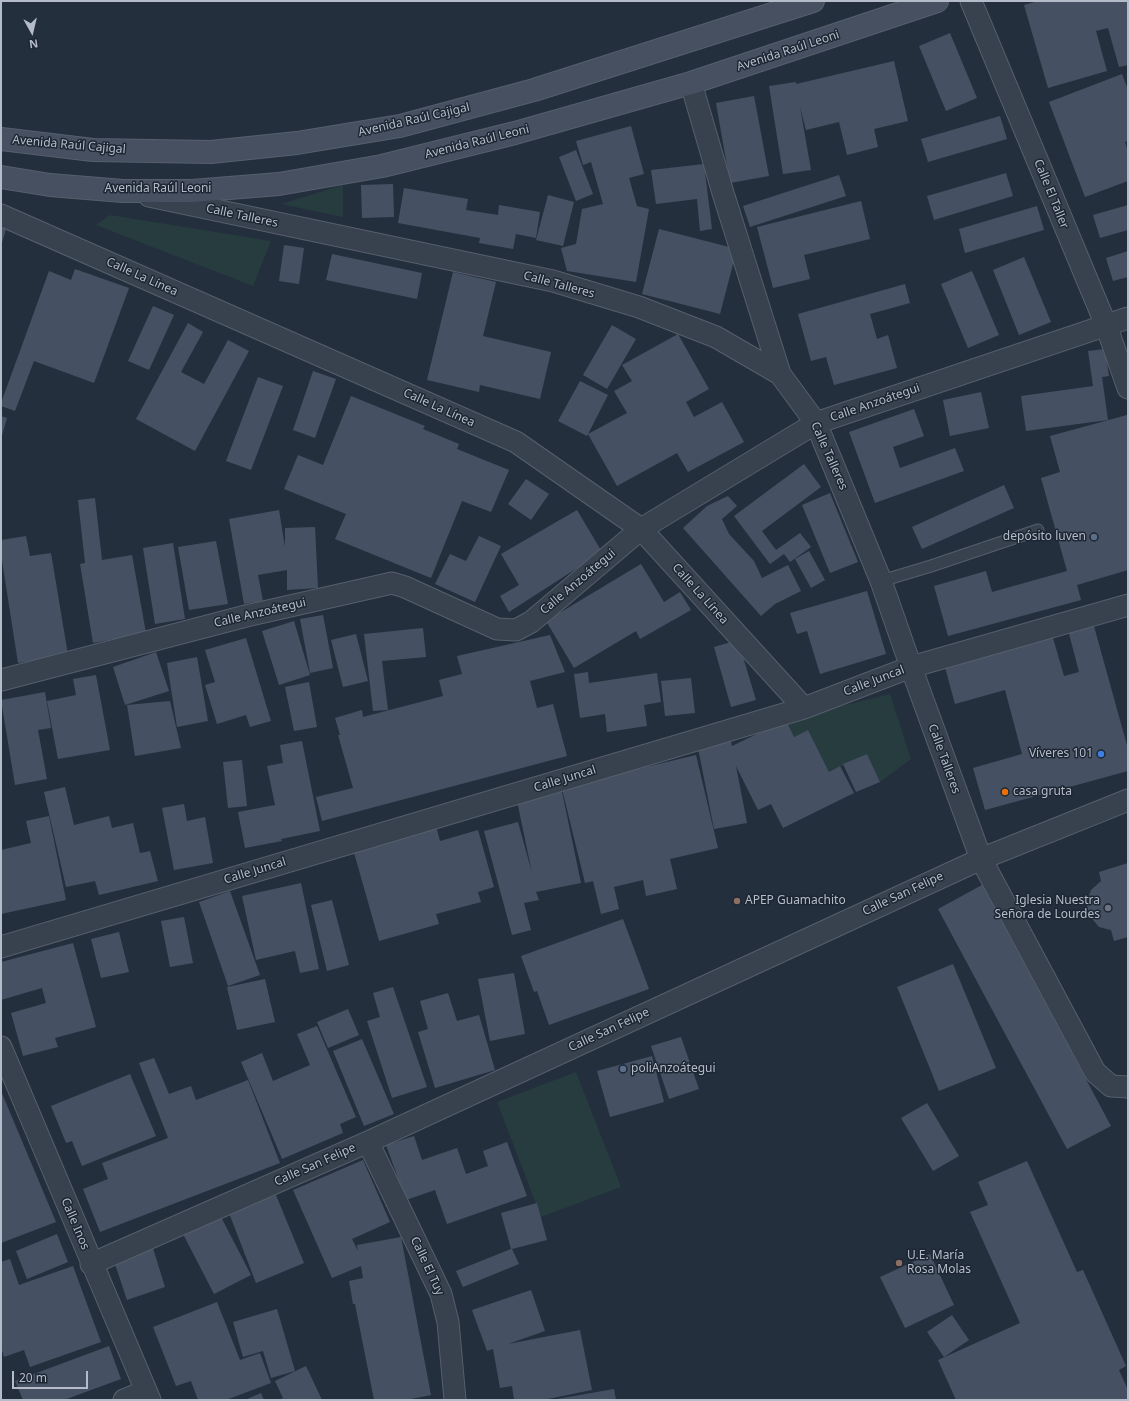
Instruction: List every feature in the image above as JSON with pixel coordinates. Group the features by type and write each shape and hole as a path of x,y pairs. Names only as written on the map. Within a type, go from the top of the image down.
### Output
{"main road":[{"name":"Avenida Raúl Cajigal","path":"1,139 93,150 211,152 298,143 400,126 534,90 813,1"},
{"name":"Avenida Raúl Leoni","path":"1,177 50,185 123,191 192,191 279,184 382,166 508,135 691,83 937,1"}],"street":[{"name":"Calle El Taller","path":"972,1 1106,325 1128,388"},
{"path":"691,83 780,374"},
{"name":"Calle Talleres","path":"123,191 553,281 639,307 716,337 780,374 816,423 881,581 981,858 1095,1072 1111,1086 1128,1087"},
{"name":"Calle La Línea","path":"1,215 516,442 641,529 804,708"},
{"name":"Calle Anzoátegui","path":"1,680 246,616 392,583 406,587 497,629 516,630 531,622 641,529 816,423 1128,318"},
{"name":"Calle Juncal","path":"1,947 804,708 911,667 1128,605"},
{"name":"Calle San Felipe","path":"91,1264 368,1142 981,858 1128,800"},
{"name":"Calle Inos","path":"1,1047 91,1264 148,1396"},
{"name":"Calle El Tuy","path":"368,1142 441,1294 448,1322 455,1400"},
{"path":"124,1400 148,1396"}],"lane":[{"path":"881,581 1038,530"}],"green space":[{"path":"343,185 343,217 281,204"},
{"path":"110,215 271,241 253,286 96,225"},
{"path":"890,694 911,759 880,782 867,754 829,772 808,730 794,737 786,720"},
{"path":"576,1072 621,1187 541,1217 497,1102"}],"building":[{"path":"1038,1 1128,1 1128,65 1119,67 1108,28 1096,31 1107,71 1048,88 1024,5"},
{"path":"950,33 977,98 946,111 919,46"},
{"path":"894,61 908,121 874,129 878,147 847,155 839,122 806,130 800,107 811,170 783,174 769,86 796,82 796,84"},
{"path":"1122,74 1128,90 1128,141 1125,142 1128,151 1128,181 1085,197 1049,102"},
{"path":"754,96 769,176 730,183 716,103"},
{"path":"1000,116 1007,139 928,162 921,139"},
{"path":"631,126 644,174 629,178 637,206 649,209 636,282 567,271 561,248 576,244 582,209 603,204 591,162 583,165 576,141"},
{"path":"576,150 593,194 576,201 559,157"},
{"path":"704,164 712,229 700,231 697,199 656,204 651,170"},
{"path":"1006,173 1013,196 934,220 927,196"},
{"path":"839,175 846,196 750,227 743,206"},
{"path":"393,184 394,217 362,218 361,185"},
{"path":"404,188 468,199 466,210 498,215 499,205 540,212 536,238 516,234 513,249 479,243 480,238 398,223"},
{"path":"548,195 574,202 563,246 536,240"},
{"path":"861,201 870,239 804,255 810,279 773,288 757,227"},
{"path":"1128,205 1128,230 1100,238 1093,215"},
{"path":"1037,206 1044,230 965,253 959,229"},
{"path":"1,227 6,229 1,246"},
{"path":"659,229 737,249 720,314 642,294"},
{"path":"284,245 304,248 299,284 279,281"},
{"path":"1128,251 1128,277 1113,281 1106,258"},
{"path":"332,254 422,273 417,299 326,280"},
{"path":"1024,257 1051,322 1019,335 993,270"},
{"path":"75,269 129,288 94,383 34,361 15,411 1,406 49,271 71,280"},
{"path":"972,271 999,335 968,348 941,284"},
{"path":"453,272 496,282 483,336 551,352 540,399 480,385 479,392 427,380"},
{"path":"905,284 910,303 870,314 877,339 888,335 897,368 834,385 826,357 811,361 798,314"},
{"path":"153,306 174,315 149,370 128,361"},
{"path":"188,323 203,332 181,372 204,384 228,340 249,351 195,451 136,419"},
{"path":"612,325 636,339 607,389 583,375"},
{"path":"678,334 709,389 686,402 694,417 722,402 744,442 688,472 677,453 617,486 588,434 627,413 614,391 632,381 622,365"},
{"path":"1105,349 1109,376 1102,377 1108,420 1026,431 1021,396 1093,386 1088,351"},
{"path":"313,371 336,379 315,438 293,430"},
{"path":"258,377 283,386 251,470 226,461"},
{"path":"580,381 608,395 587,436 558,421"},
{"path":"981,392 989,428 950,436 943,400"},
{"path":"351,396 425,426 423,429 459,444 457,449 509,470 491,512 462,501 431,578 335,539 346,514 284,489 298,455 323,465"},
{"path":"914,409 924,436 893,447 900,468 955,448 964,471 875,503 849,432"},
{"path":"1127,415 1128,570 1077,585 1081,600 948,636 934,586 986,571 992,592 1067,571 1041,478 1060,472 1050,436"},
{"path":"1,416 7,418 1,439"},
{"path":"804,464 821,487 762,531 776,550 800,533 811,547 790,562 784,554 770,564 734,516"},
{"path":"526,479 549,494 531,520 508,504"},
{"path":"1004,485 1014,508 922,549 912,527"},
{"path":"830,493 858,562 830,573 802,505"},
{"path":"728,496 737,506 722,519 729,534 754,561 762,578 788,565 801,591 775,604 761,616 683,528 707,506"},
{"path":"95,498 102,560 132,555 146,633 93,643 80,564 85,563 78,500"},
{"path":"279,510 285,547 285,528 315,527 318,588 287,590 287,570 258,575 263,601 244,604 229,519"},
{"path":"577,510 602,552 509,612 500,596 519,585 501,554"},
{"path":"26,536 30,556 51,553 68,655 18,663 1,554 1,540"},
{"path":"479,536 501,546 475,602 435,584 450,554 466,561"},
{"path":"216,541 228,604 189,610 178,547"},
{"path":"173,543 185,619 155,624 143,548"},
{"path":"809,551 825,580 811,588 795,559"},
{"path":"641,564 664,602 680,592 691,610 640,639 636,631 574,668 546,621"},
{"path":"867,591 886,654 820,674 807,631 797,634 790,613"},
{"path":"323,615 333,668 310,673 300,619"},
{"path":"1092,619 1128,749 1128,771 985,810 973,768 1022,754 1005,690 955,704 943,660 1051,631 1064,676 1079,672 1067,626"},
{"path":"294,621 310,675 279,685 262,631"},
{"path":"423,628 426,657 382,661 388,710 373,711 364,634"},
{"path":"356,634 368,681 343,687 331,640"},
{"path":"550,635 565,672 530,681 537,708 553,704 567,756 322,821 316,797 353,788 338,735 340,735 335,718 362,710 363,717 443,696 439,680 462,674 457,656"},
{"path":"246,638 271,721 250,727 246,715 217,724 205,685 215,682 205,650"},
{"path":"738,640 756,700 731,707 714,647"},
{"path":"156,652 169,691 125,705 113,667"},
{"path":"197,657 208,721 177,727 167,663"},
{"path":"588,672 589,683 657,673 661,702 644,705 647,726 607,732 605,714 580,718 574,674"},
{"path":"96,675 110,750 58,759 47,701 76,695 73,679"},
{"path":"691,678 695,713 665,716 661,681"},
{"path":"309,682 317,727 294,731 285,687"},
{"path":"45,692 51,728 38,730 47,779 15,785 1,700"},
{"path":"170,701 181,748 135,756 127,705"},
{"path":"786,720 794,737 808,730 829,772 840,766 854,793 783,828 771,804 758,810 736,766 747,823 714,829 698,748 731,741 732,746"},
{"path":"302,741 320,831 281,839 282,841 245,848 238,812 275,805 267,766 283,763 280,745"},
{"path":"867,754 880,782 856,792 843,764"},
{"path":"696,755 718,848 670,859 677,889 646,896 643,880 614,887 619,909 601,914 593,881 585,883 562,789 583,782"},
{"path":"242,760 247,806 228,808 223,762"},
{"path":"65,787 74,825 109,816 112,828 133,823 140,853 150,851 158,881 99,895 95,881 66,887 44,792"},
{"path":"561,787 581,883 536,892 539,900 524,903 531,930 512,935 484,831 518,822 532,873 516,796"},
{"path":"184,804 187,821 205,817 213,863 174,870 162,808"},
{"path":"49,816 66,900 1,914 1,850 31,843 26,821"},
{"path":"436,826 440,841 478,830 494,887 478,892 481,902 436,914 439,924 379,941 353,849"},
{"name":"Iglesia Nuestra Señora de Lourdes","path":"1128,863 1128,937 1114,941 1111,930 1099,927 1089,915 1086,902 1091,890 1101,881 1099,872"},
{"path":"301,883 319,969 300,973 295,951 256,960 242,896"},
{"path":"982,885 1111,1126 1067,1149 938,909"},
{"path":"230,891 260,975 228,986 199,902"},
{"path":"332,900 349,965 327,971 311,905"},
{"path":"184,917 193,963 170,967 161,921"},
{"path":"623,919 649,989 549,1025 537,991 534,992 521,956"},
{"path":"119,932 129,972 101,978 91,939"},
{"path":"73,943 96,1027 55,1038 58,1047 23,1056 11,1013 46,1003 42,988 1,1000 1,962"},
{"path":"953,964 996,1068 939,1091 897,987"},
{"path":"514,973 525,1034 490,1041 478,979"},
{"path":"265,979 275,1022 237,1030 227,987"},
{"path":"393,987 427,1087 392,1098 367,1021 380,1017 373,993"},
{"path":"448,993 457,1021 479,1015 495,1070 435,1088 418,1032 428,1029 420,1001"},
{"path":"348,1009 359,1035 328,1048 317,1022"},
{"path":"317,1026 356,1117 340,1124 343,1133 282,1159 241,1062 262,1053 273,1081 310,1065 297,1034"},
{"path":"681,1037 699,1089 669,1099 651,1046"},
{"path":"362,1039 394,1114 364,1126 333,1051"},
{"path":"652,1056 664,1102 610,1117 597,1071"},
{"path":"154,1058 169,1094 191,1086 196,1100 248,1080 280,1163 100,1232 83,1189 108,1179 102,1163 168,1138 139,1063"},
{"path":"130,1074 156,1136 82,1166 72,1141 66,1143 51,1106"},
{"path":"1,1091 56,1222 1,1243"},
{"path":"927,1103 959,1156 933,1171 901,1118"},
{"path":"414,1136 422,1160 457,1148 466,1174 488,1166 483,1151 507,1142 527,1196 447,1224 435,1190 406,1200 386,1145"},
{"path":"363,1160 390,1222 352,1239 358,1251 357,1245 401,1237 431,1395 406,1400 374,1400 349,1281 363,1278 361,1266 332,1278 293,1190"},
{"path":"1027,1161 1077,1272 1083,1270 1126,1366 1119,1370 1128,1390 1128,1400 956,1400 938,1360 1020,1323 970,1212 988,1205 978,1182"},
{"path":"276,1195 304,1263 256,1283 229,1213"},
{"path":"537,1203 547,1240 512,1249 519,1264 463,1287 456,1271 511,1249 501,1213"},
{"path":"220,1215 251,1275 214,1294 183,1234"},
{"path":"57,1234 68,1262 27,1279 16,1251"},
{"path":"152,1245 165,1287 127,1300 113,1258"},
{"path":"930,1254 954,1305 905,1328 880,1277"},
{"path":"10,1259 19,1285 73,1266 101,1342 30,1367 24,1350 4,1357 1,1347 1,1262"},
{"path":"531,1290 545,1331 508,1344 580,1330 592,1390 543,1400 514,1400 512,1386 500,1388 493,1349 487,1351 472,1310"},
{"path":"217,1302 240,1360 260,1353 271,1383 226,1400 198,1400 191,1381 176,1386 153,1327"},
{"path":"277,1309 295,1371 271,1378 263,1351 243,1357 233,1322"},
{"path":"952,1315 969,1340 944,1357 927,1332"},
{"path":"109,1346 121,1379 64,1400 23,1400 15,1381"},
{"path":"306,1366 322,1400 279,1400 283,1398 275,1381"},
{"path":"614,1389 616,1400 557,1400 557,1399"},
{"path":"261,1393 264,1400 245,1400"}],"place":[{"name":"depósito luven","path":"1094,537"},
{"name":"Víveres 101","path":"1101,754"},
{"name":"casa gruta","path":"1005,792"},
{"name":"APEP Guamachito","path":"737,901"},
{"name":"Iglesia Nuestra Señora de Lourdes","path":"1108,908"},
{"name":"poliAnzoátegui","path":"623,1069"},
{"name":"U.E. María Rosa Molas","path":"899,1263"}]}
